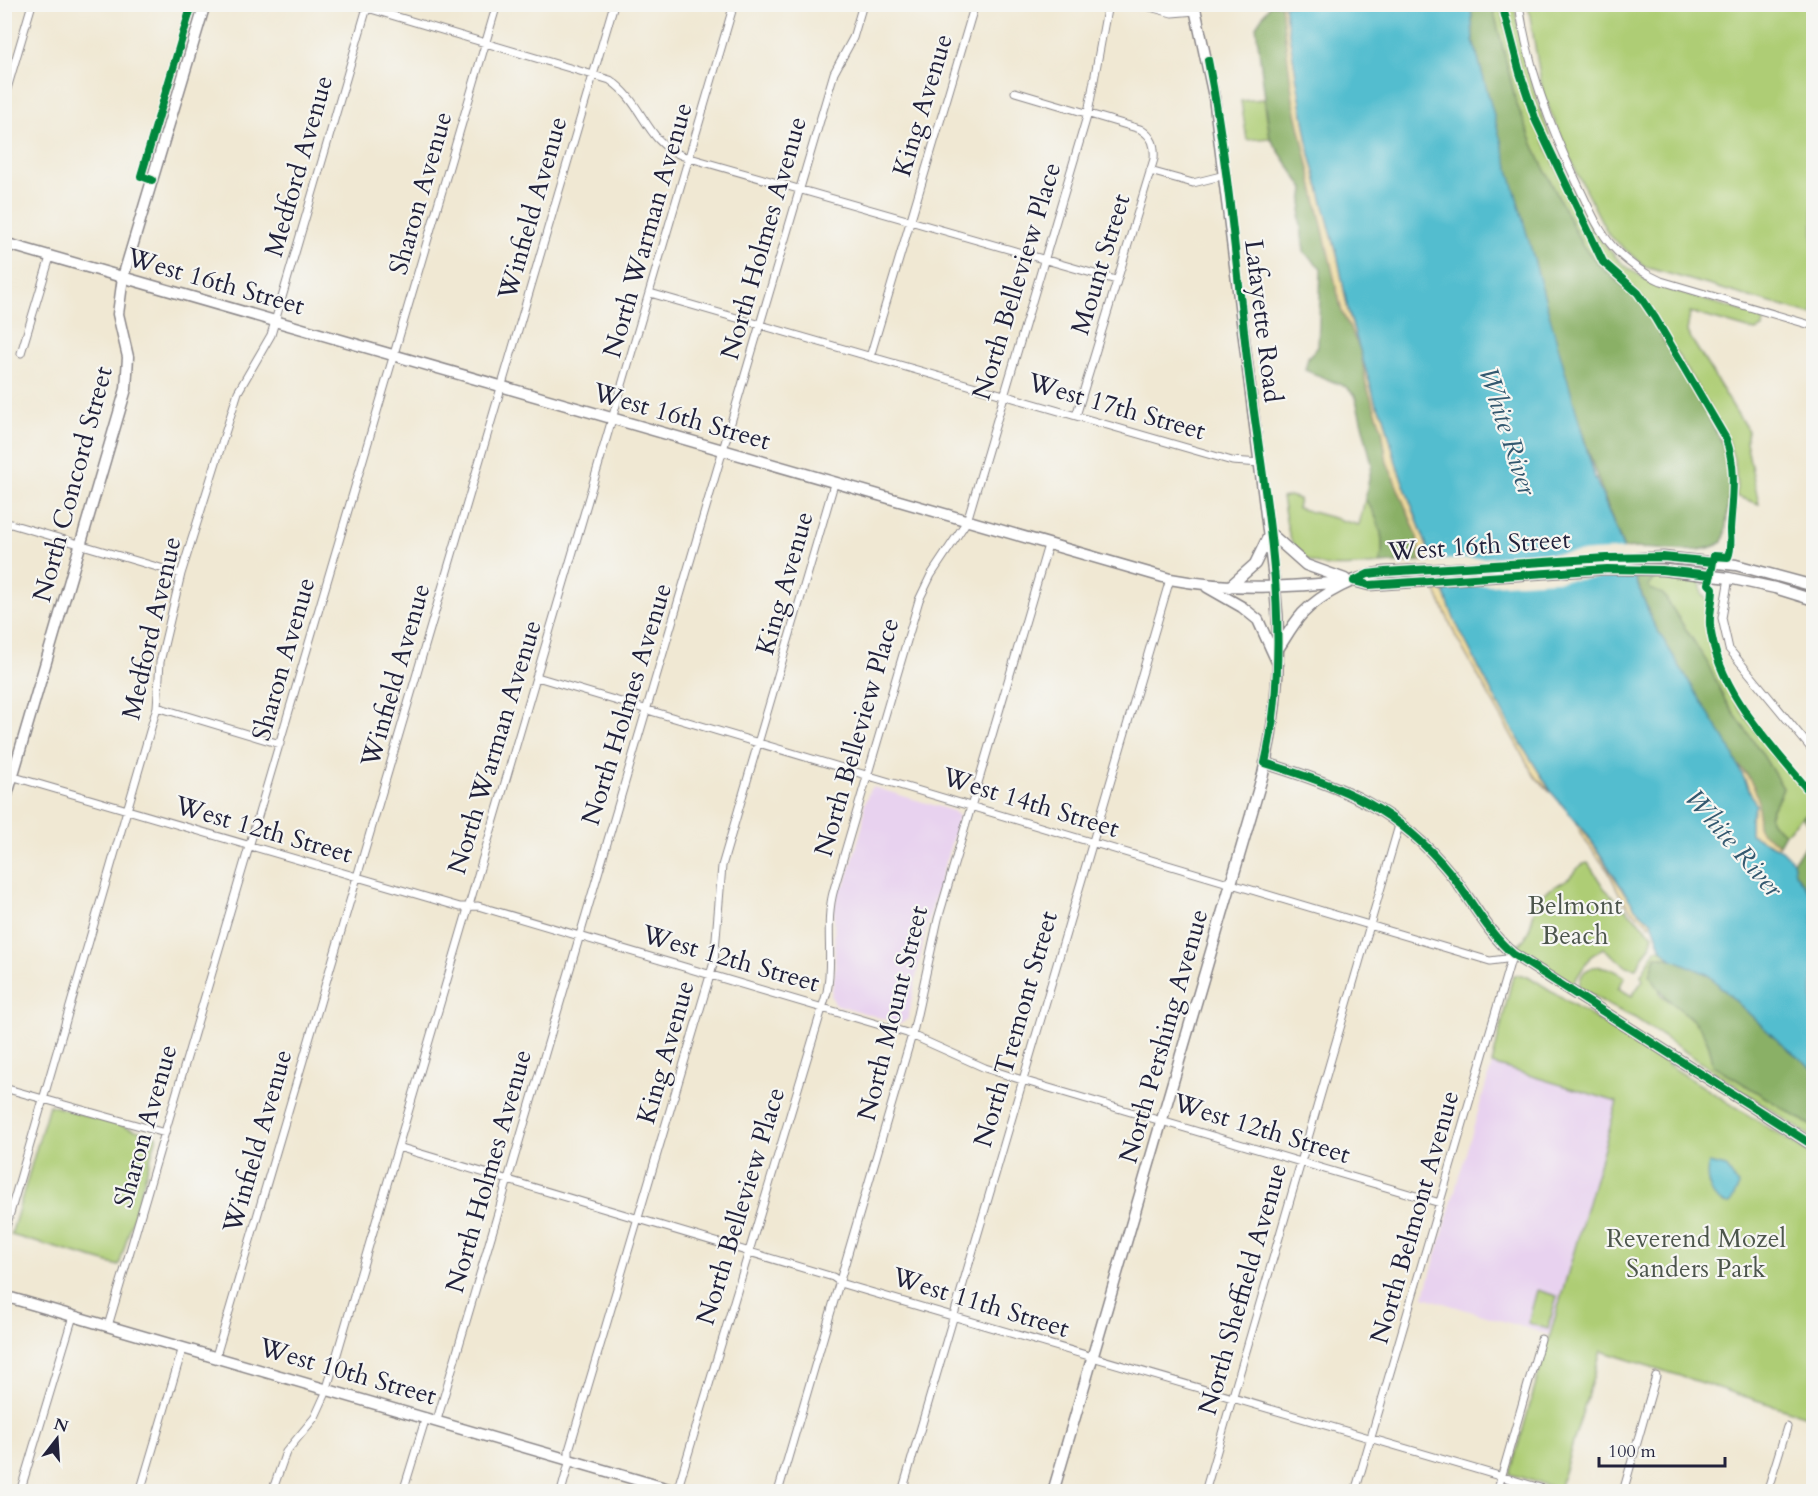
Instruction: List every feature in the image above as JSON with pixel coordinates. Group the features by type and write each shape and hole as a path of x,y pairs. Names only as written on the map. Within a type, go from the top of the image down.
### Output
{"main road":[{"name":"North Concord Street","path":"4,805 9,776 81,543 127,380 128,353 118,314 123,277 205,4"},
{"name":"Lafayette Road","path":"1195,8 1214,97 1225,175 1275,587"},
{"name":"West 16th Street","path":"4,243 1170,579 1229,587 1275,587 1354,581 1368,574 1386,577 1662,570 1729,578 1775,588 1814,600"},
{"path":"1229,587 1255,564 1270,533 1306,565 1323,573 1354,581"},
{"name":"West 16th Street","path":"1386,577 1663,557 1736,565 1814,586"},
{"path":"1278,649 1294,623 1312,604 1354,581"},
{"path":"1204,585 1242,607 1257,620 1278,664"},
{"name":"North Pershing Avenue","path":"1053,1491 1265,764 1275,706 1278,664 1275,587"},
{"path":"1265,764 1346,790 1400,822 1452,875 1491,932 1513,954 1814,1146"},
{"name":"West 10th Street","path":"4,1296 678,1491"}],"street":[{"path":"4,99 32,4"},
{"path":"354,4 593,75 622,89 633,100 652,134 676,153 1116,280"},
{"name":"Sharon Avenue","path":"108,1326 497,4"},
{"name":"Winfield Avenue","path":"216,1356 614,4"},
{"name":"North Warman Avenue","path":"272,1491 286,1452 315,1417 327,1388 735,4"},
{"name":"North Holmes Avenue","path":"403,1491 431,1418 508,1179 834,73 853,38 863,4"},
{"name":"King Avenue","path":"870,357 975,4"},
{"name":"North Belleview Place","path":"678,1491 830,976 828,924 831,897 919,600 931,575 967,521 1088,113 1108,4"},
{"path":"1139,4 1172,13 1195,8"},
{"path":"1519,4 1532,70 1552,130 1597,224 1612,247 1624,258 1661,281 1814,326"},
{"name":"Medford Avenue","path":"4,1234 157,707 160,662 181,574 234,402 269,339 275,321 367,6"},
{"path":"1015,92 1088,113"},
{"name":"Mount Street","path":"1076,416 1150,171 1154,145 1152,138 1140,129 1088,113"},
{"path":"1150,171 1193,183 1225,175"},
{"path":"21,353 50,257"},
{"name":"West 17th Street","path":"650,293 1232,461 1261,463"},
{"name":"King Avenue","path":"561,1491 570,1459 569,1450 710,975 718,935 718,896 722,866 834,484"},
{"path":"4,522 181,574"},
{"name":"North Mount Street","path":"778,1491 912,1035 933,935 1048,545"},
{"path":"1729,578 1722,615 1724,634 1729,649 1814,752"},
{"name":"North Tremont Street","path":"902,1491 1170,579"},
{"name":"West 14th Street","path":"537,677 1490,961 1506,959 1513,954"},
{"path":"157,707 280,744"},
{"name":"West 12th Street","path":"9,776 460,907 478,906 822,1007 912,1035 985,1068 1022,1080 1440,1203"},
{"name":"North Sheffield Avenue","path":"1205,1491 1400,822"},
{"name":"North Belmont Avenue","path":"1355,1491 1513,954"},
{"path":"4,1088 165,1133"},
{"name":"West 11th Street","path":"398,1147 748,1251 954,1316 1554,1491"},
{"path":"20,1491 72,1316"},
{"path":"1497,1491 1541,1339"},
{"path":"140,1491 183,1347"},
{"path":"1623,1491 1656,1376"},
{"path":"1767,1491 1787,1427"}],"shaded area":[{"path":"873,787 953,811 959,816 925,932 908,1019 900,1024 835,1004 831,996 835,972 834,908 839,889 846,883 863,824 864,806 870,789"},
{"path":"1492,1064 1617,1101 1549,1335 1424,1297"}],"green space":[{"path":"1270,5 1281,5 1293,99 1342,312 1361,351 1366,384 1382,429 1387,462 1417,535 1420,561 1380,564 1382,538 1375,514 1365,499 1372,464 1355,396 1346,387 1305,370 1308,357 1318,347 1321,268 1304,252 1300,219 1304,189 1270,138 1256,26"},
{"path":"1471,5 1492,5 1517,105 1539,158 1582,245 1601,267 1642,303 1723,444 1731,479 1723,542 1700,550 1687,551 1624,549 1579,424 1541,297 1473,40"},
{"path":"1492,5 1500,5 1517,72 1536,125 1601,261 1642,303 1601,267 1582,245 1539,158 1517,105"},
{"path":"1503,5 1514,5 1532,83 1549,133 1582,206 1607,247 1620,262 1656,284 1755,315 1764,321 1763,328 1755,331 1690,312 1687,332 1748,431 1746,442 1759,504 1736,496 1733,458 1719,423 1645,301 1603,258 1539,124 1520,69"},
{"path":"1528,5 1813,5 1813,315 1645,267 1608,234 1577,173 1543,94"},
{"path":"1264,99 1270,138 1247,140 1241,101"},
{"path":"1289,496 1299,499 1297,508 1359,525 1365,499 1375,514 1382,538 1380,564 1343,567 1318,564 1307,559 1298,551 1289,535 1282,498"},
{"path":"1635,576 1655,577 1649,585 1650,589 1663,594 1707,662 1726,702 1783,788 1769,817 1776,827 1785,833 1779,844 1762,835 1757,826 1758,808 1747,775 1737,764 1653,623"},
{"path":"1655,577 1700,581 1702,595 1708,600 1712,651 1729,691 1755,730 1813,801 1813,807 1785,833 1771,822 1769,817 1783,788 1726,702 1695,643 1663,595 1649,589"},
{"path":"1813,807 1813,897 1795,873 1793,861 1806,845 1812,829 1803,817"},
{"name":"Belmont Beach","path":"1588,863 1604,888 1653,935 1650,946 1636,968 1626,966 1603,948 1590,957 1574,982 1570,982 1514,946 1520,943 1527,934 1537,903 1543,894 1570,877 1580,866"},
{"path":"1656,949 1662,949 1670,958 1656,956 1660,994 1696,1023 1708,1041 1714,1065 1813,1127 1813,1138 1635,1018 1579,987 1581,978 1590,968 1604,967 1625,977 1618,988 1632,996 1643,980 1641,975"},
{"path":"1656,956 1677,960 1707,974 1776,1039 1813,1069 1813,1127 1713,1065 1704,1034 1688,1015 1668,999 1650,975"},
{"name":"Reverend Mozel Sanders Park","path":"1513,975 1528,976 1813,1156 1813,1418 1601,1351 1559,1489 1510,1474 1617,1102 1492,1064"},
{"path":"49,1105 157,1136 119,1266 11,1235"},
{"path":"1537,1290 1557,1296 1548,1329 1528,1323"}],"sand":[{"path":"1281,5 1284,5 1310,154 1359,347 1342,312 1293,99"},
{"path":"1362,356 1376,404 1384,416 1397,466 1432,560 1420,561 1417,535 1387,462 1382,429 1366,384"},
{"path":"1443,588 1479,668 1552,793 1535,777 1456,637 1435,589"},
{"path":"1737,764 1755,788 1759,810 1758,826 1761,832 1779,844 1776,847 1750,834 1750,819 1756,805"},
{"path":"1576,821 1630,899 1652,922 1650,925 1630,909 1620,895 1608,871 1581,835"}],"water":[{"name":"White River","path":"1284,5 1471,5 1473,40 1594,475 1653,623 1730,748 1756,805 1750,819 1750,834 1782,850 1793,861 1795,873 1813,897 1813,1069 1776,1039 1707,974 1670,958 1662,949 1652,922 1635,908 1587,834 1552,793 1506,719 1455,621 1397,466 1384,416 1376,404 1348,310 1338,258 1310,154"},
{"path":"1709,1163 1726,1167 1739,1186 1730,1204 1723,1203 1713,1195 1707,1176"}],"pier":[{"path":"1627,549 1638,576 1439,588 1429,561"}],"cycle path":[{"path":"152,180 141,176 192,4"},
{"path":"1502,4 1520,73 1536,121 1603,262 1638,293 1726,439 1732,462 1733,495 1728,557 1714,556 1709,584 1713,588 1710,625 1715,650 1723,673 1749,717 1814,797"},
{"path":"1208,60 1226,175 1274,565 1277,664 1274,714 1265,763 1345,792 1390,816 1431,851 1451,874 1495,936 1513,954 1814,1146"},
{"path":"1354,581 1368,574 1385,572 1606,558 1663,557 1713,562"},
{"path":"1354,581 1369,585 1607,569 1662,570 1711,575"}]}
